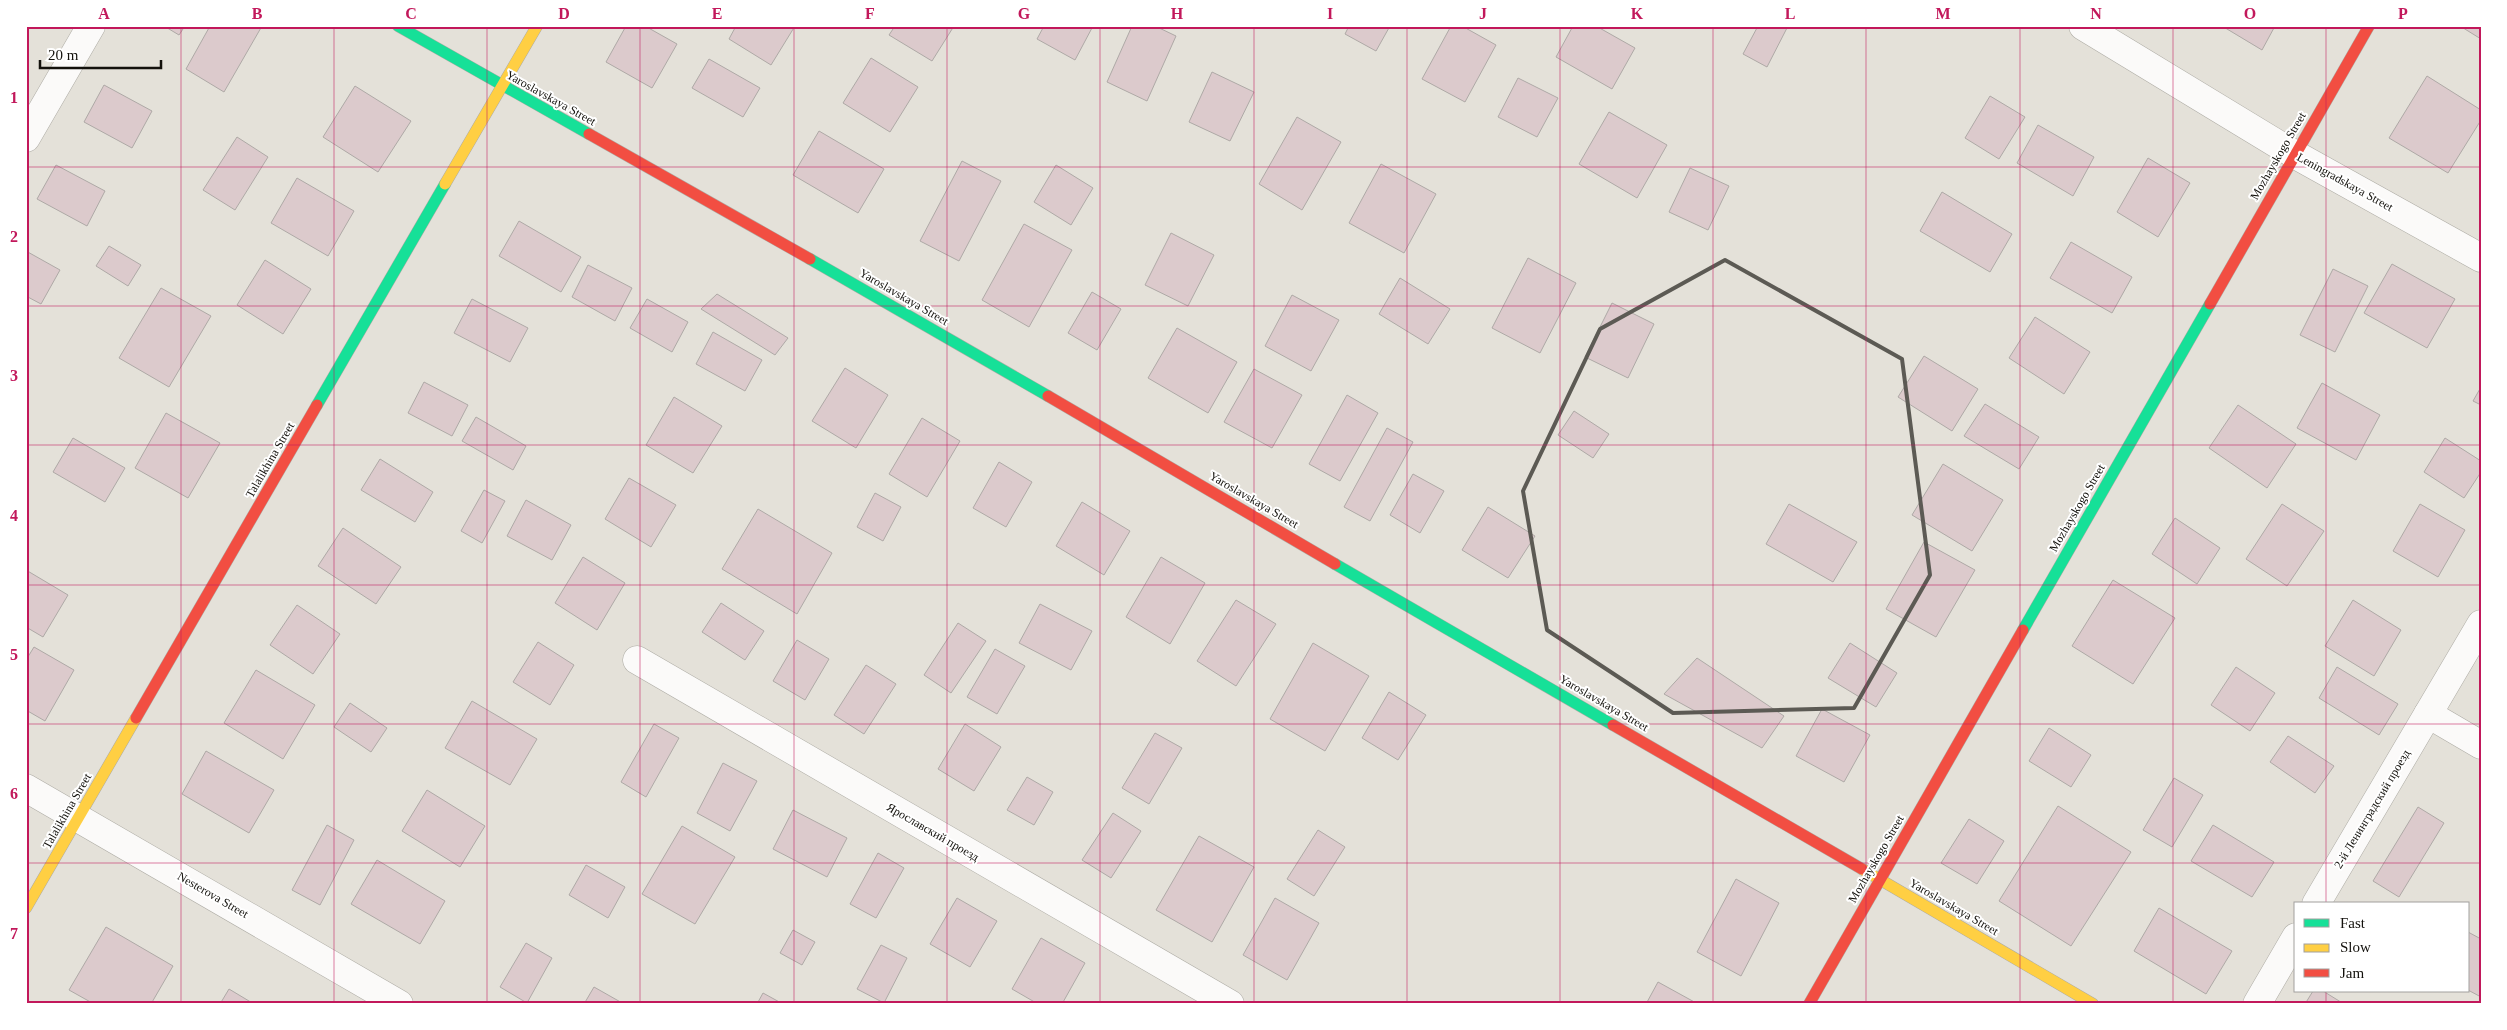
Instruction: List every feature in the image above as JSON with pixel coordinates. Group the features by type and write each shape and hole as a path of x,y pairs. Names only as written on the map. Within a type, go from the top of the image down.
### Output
{"street":[{"path":"26,138 91,26"},
{"name":"Yaroslavskaya Street","path":"398,26 856,285 2093,1004"},
{"name":"Talalikhina Street","path":"26,908 536,26"},
{"name":"Leningradskaya Street","path":"2083,26 2294,154 2481,258"},
{"name":"Mozhayskogo Street","path":"1809,1004 2369,26"},
{"name":"2-й Ленинградский проезд","path":"2317,902 2481,624"},
{"name":"Ярославский проезд","path":"637,660 1230,1004"},
{"path":"2428,714 2481,745"},
{"name":"Nesterova Street","path":"26,788 399,1004"},
{"path":"2256,1004 2294,940"}],"highlighted area":[{"path":"1725,260 1902,359 1930,575 1854,708 1673,713 1547,630 1523,491 1600,329"}],"building":[{"path":"164,26 185,26 179,35"},
{"path":"210,26 262,26 224,92 186,69"},
{"path":"626,26 645,26 677,44 652,88 606,62"},
{"path":"736,26 795,26 771,65 729,39"},
{"path":"895,26 954,26 932,61 889,35"},
{"path":"1044,26 1093,26 1075,60 1037,39"},
{"path":"1132,26 1155,26 1176,36 1147,101 1107,82"},
{"path":"1349,26 1390,26 1376,51 1345,34"},
{"path":"1451,26 1462,26 1496,45 1465,102 1422,79"},
{"path":"1573,26 1596,26 1635,48 1612,89 1556,57"},
{"path":"1758,26 1788,26 1767,67 1743,54"},
{"path":"2222,26 2275,26 2262,50"},
{"path":"2460,26 2481,26 2481,39"},
{"path":"871,58 918,87 890,132 843,103"},
{"path":"709,59 760,88 743,117 692,88"},
{"path":"1212,72 1254,92 1230,141 1189,122"},
{"path":"2427,76 2481,110 2481,120 2448,173 2389,138"},
{"path":"1518,78 1558,98 1537,137 1498,117"},
{"path":"104,85 152,111 132,148 84,122"},
{"path":"355,86 411,121 378,172 323,137"},
{"path":"1990,96 2025,117 1999,159 1965,138"},
{"path":"1609,112 1667,145 1637,198 1579,164"},
{"path":"1297,117 1341,142 1302,210 1259,184"},
{"path":"2038,125 2094,157 2073,196 2017,163"},
{"path":"819,131 884,169 858,213 793,175"},
{"path":"237,137 268,157 235,210 203,190"},
{"path":"2148,158 2190,183 2158,237 2117,212"},
{"path":"962,161 1001,181 959,261 920,241"},
{"path":"1381,164 1436,194 1404,253 1349,223"},
{"path":"56,165 105,191 87,226 37,199"},
{"path":"1056,165 1093,188 1071,225 1034,202"},
{"path":"1690,168 1729,186 1708,230 1669,212"},
{"path":"297,178 354,211 328,256 271,223"},
{"path":"1942,192 2012,234 1990,272 1920,231"},
{"path":"519,221 581,257 561,292 499,256"},
{"path":"1024,224 1072,250 1029,327 982,300"},
{"path":"1171,233 1214,255 1188,306 1145,285"},
{"path":"2071,242 2132,277 2112,313 2050,278"},
{"path":"109,246 141,265 128,286 96,266"},
{"path":"26,251 60,270 41,304 26,296"},
{"path":"1528,258 1576,283 1540,353 1492,328"},
{"path":"265,260 311,289 283,334 237,305"},
{"path":"2392,264 2455,299 2427,348 2364,313"},
{"path":"588,265 632,288 615,321 572,297"},
{"path":"2333,269 2368,286 2335,352 2300,335"},
{"path":"1400,278 1450,309 1428,344 1379,314"},
{"path":"161,288 211,316 169,387 119,358"},
{"path":"1092,292 1121,309 1097,350 1068,333"},
{"path":"717,294 788,338 775,355 701,309"},
{"path":"1292,295 1339,320 1311,371 1265,346"},
{"path":"472,299 528,328 510,362 454,333"},
{"path":"647,299 688,322 672,352 630,328"},
{"path":"1612,303 1654,324 1628,378 1585,357"},
{"path":"2035,317 2090,352 2064,394 2009,358"},
{"path":"1177,328 1237,362 1208,413 1148,378"},
{"path":"713,332 762,360 745,391 696,364"},
{"path":"1924,356 1978,389 1952,431 1898,397"},
{"path":"845,368 888,395 856,448 812,421"},
{"path":"1254,369 1302,395 1272,448 1224,422"},
{"path":"424,382 468,405 452,436 408,413"},
{"path":"2322,383 2380,415 2356,460 2297,428"},
{"path":"2481,387 2481,405 2473,401"},
{"path":"1347,395 1378,413 1340,481 1309,464"},
{"path":"674,397 722,426 693,473 646,445"},
{"path":"1985,404 2039,437 2019,469 1964,436"},
{"path":"2238,405 2296,444 2267,488 2209,448"},
{"path":"1574,411 1609,434 1593,458 1558,435"},
{"path":"166,413 220,443 188,498 135,468"},
{"path":"476,417 526,446 513,470 462,441"},
{"path":"922,418 960,441 927,497 889,474"},
{"path":"1387,428 1413,442 1370,521 1344,507"},
{"path":"73,438 125,468 105,502 53,472"},
{"path":"2445,438 2481,461 2481,472 2464,498 2424,472"},
{"path":"380,459 433,492 415,522 361,490"},
{"path":"999,462 1032,482 1006,527 973,508"},
{"path":"1943,464 2003,500 1972,551 1912,515"},
{"path":"1413,474 1444,491 1420,533 1390,515"},
{"path":"629,478 676,505 651,547 605,519"},
{"path":"484,490 505,501 482,543 461,531"},
{"path":"875,493 901,507 883,541 857,527"},
{"path":"526,500 571,525 552,560 507,536"},
{"path":"1082,502 1130,531 1104,575 1056,546"},
{"path":"1789,504 1857,542 1833,582 1766,544"},
{"path":"2282,504 2324,531 2287,586 2246,559"},
{"path":"2420,504 2465,530 2438,577 2393,551"},
{"path":"1488,507 1535,536 1508,578 1462,550"},
{"path":"758,509 832,553 797,614 722,569"},
{"path":"2175,518 2220,548 2197,584 2152,554"},
{"path":"343,528 401,567 376,604 318,566"},
{"path":"1924,542 1975,570 1936,637 1886,609"},
{"path":"583,557 625,583 597,630 555,603"},
{"path":"1161,557 1205,583 1170,644 1126,617"},
{"path":"26,570 68,595 43,637 26,627"},
{"path":"2113,580 2175,618 2133,684 2072,646"},
{"path":"1236,600 1276,624 1236,686 1197,661"},
{"path":"2353,600 2401,630 2374,676 2325,646"},
{"path":"721,603 764,631 745,660 702,632"},
{"path":"1040,604 1092,631 1071,670 1019,643"},
{"path":"297,605 340,634 313,674 270,645"},
{"path":"958,623 986,641 951,693 924,675"},
{"path":"797,640 829,659 805,700 773,681"},
{"path":"538,642 574,665 550,705 513,682"},
{"path":"1313,643 1369,676 1325,751 1270,719"},
{"path":"1850,643 1897,673 1876,707 1828,678"},
{"path":"34,647 74,670 45,721 26,710 26,660"},
{"path":"995,649 1025,666 997,714 967,697"},
{"path":"1697,658 1784,716 1762,748 1664,694"},
{"path":"866,665 896,684 864,734 834,715"},
{"path":"2236,667 2275,693 2250,731 2211,705"},
{"path":"2337,667 2398,704 2379,735 2319,698"},
{"path":"256,670 315,705 283,759 224,723"},
{"path":"1389,692 1426,715 1398,760 1362,738"},
{"path":"472,701 537,739 510,785 445,748"},
{"path":"350,703 387,728 371,752 334,727"},
{"path":"1822,709 1870,735 1844,782 1796,756"},
{"path":"654,724 679,738 646,797 621,782"},
{"path":"965,724 1001,747 974,791 938,769"},
{"path":"2049,728 2091,755 2071,787 2029,761"},
{"path":"1155,733 1182,748 1149,804 1122,788"},
{"path":"2288,736 2334,766 2315,793 2270,762"},
{"path":"206,751 274,790 249,833 182,794"},
{"path":"723,763 757,781 730,831 697,813"},
{"path":"1027,777 1053,792 1034,825 1007,810"},
{"path":"2174,778 2203,795 2172,847 2143,830"},
{"path":"427,790 485,826 460,867 402,831"},
{"path":"2058,806 2131,852 2071,946 1999,901"},
{"path":"2418,807 2444,823 2399,897 2373,881"},
{"path":"793,810 847,838 827,877 773,849"},
{"path":"1113,813 1141,831 1111,878 1082,860"},
{"path":"1969,819 2004,841 1977,884 1941,863"},
{"path":"327,825 354,840 320,905 292,890"},
{"path":"2213,825 2274,862 2252,897 2191,861"},
{"path":"682,826 735,857 695,924 642,894"},
{"path":"1318,830 1345,847 1314,896 1287,879"},
{"path":"1199,836 1254,867 1212,942 1156,910"},
{"path":"878,853 904,868 876,918 850,904"},
{"path":"377,860 445,901 420,944 351,904"},
{"path":"586,865 625,887 608,918 569,895"},
{"path":"1736,879 1779,903 1741,976 1697,952"},
{"path":"957,898 997,921 970,967 930,944"},
{"path":"1275,898 1319,923 1287,980 1243,955"},
{"path":"2159,908 2232,951 2206,994 2134,951"},
{"path":"106,927 173,966 151,1004 94,1004 69,990"},
{"path":"793,930 815,942 802,965 780,953"},
{"path":"2470,933 2481,939 2481,997 2470,991"},
{"path":"1041,938 1085,963 1062,1004 1038,1004 1012,989"},
{"path":"526,943 552,958 527,1003 500,987"},
{"path":"881,945 907,958 884,1003 857,989"},
{"path":"1658,982 1698,1004 1646,1004"},
{"path":"594,987 624,1004 584,1004"},
{"path":"229,989 254,1004 220,1004"},
{"path":"2312,992 2325,992 2344,1004 2305,1004"},
{"path":"763,993 783,1004 757,1004"}],"traffic: fast":[{"path":"398,26 589,134"},
{"path":"317,405 445,184"},
{"path":"810,259 1048,396"},
{"path":"2023,630 2210,304"},
{"path":"1335,564 1613,725"}],"traffic: slow":[{"path":"445,184 537,26"},
{"path":"26,908 136,718"},
{"path":"1862,869 2093,1004"}],"traffic: jam":[{"path":"2210,304 2369,26"},
{"path":"589,134 810,259"},
{"path":"1048,396 1335,564"},
{"path":"136,718 317,405"},
{"path":"1809,1004 2023,630"},
{"path":"1613,725 1862,869"}]}
